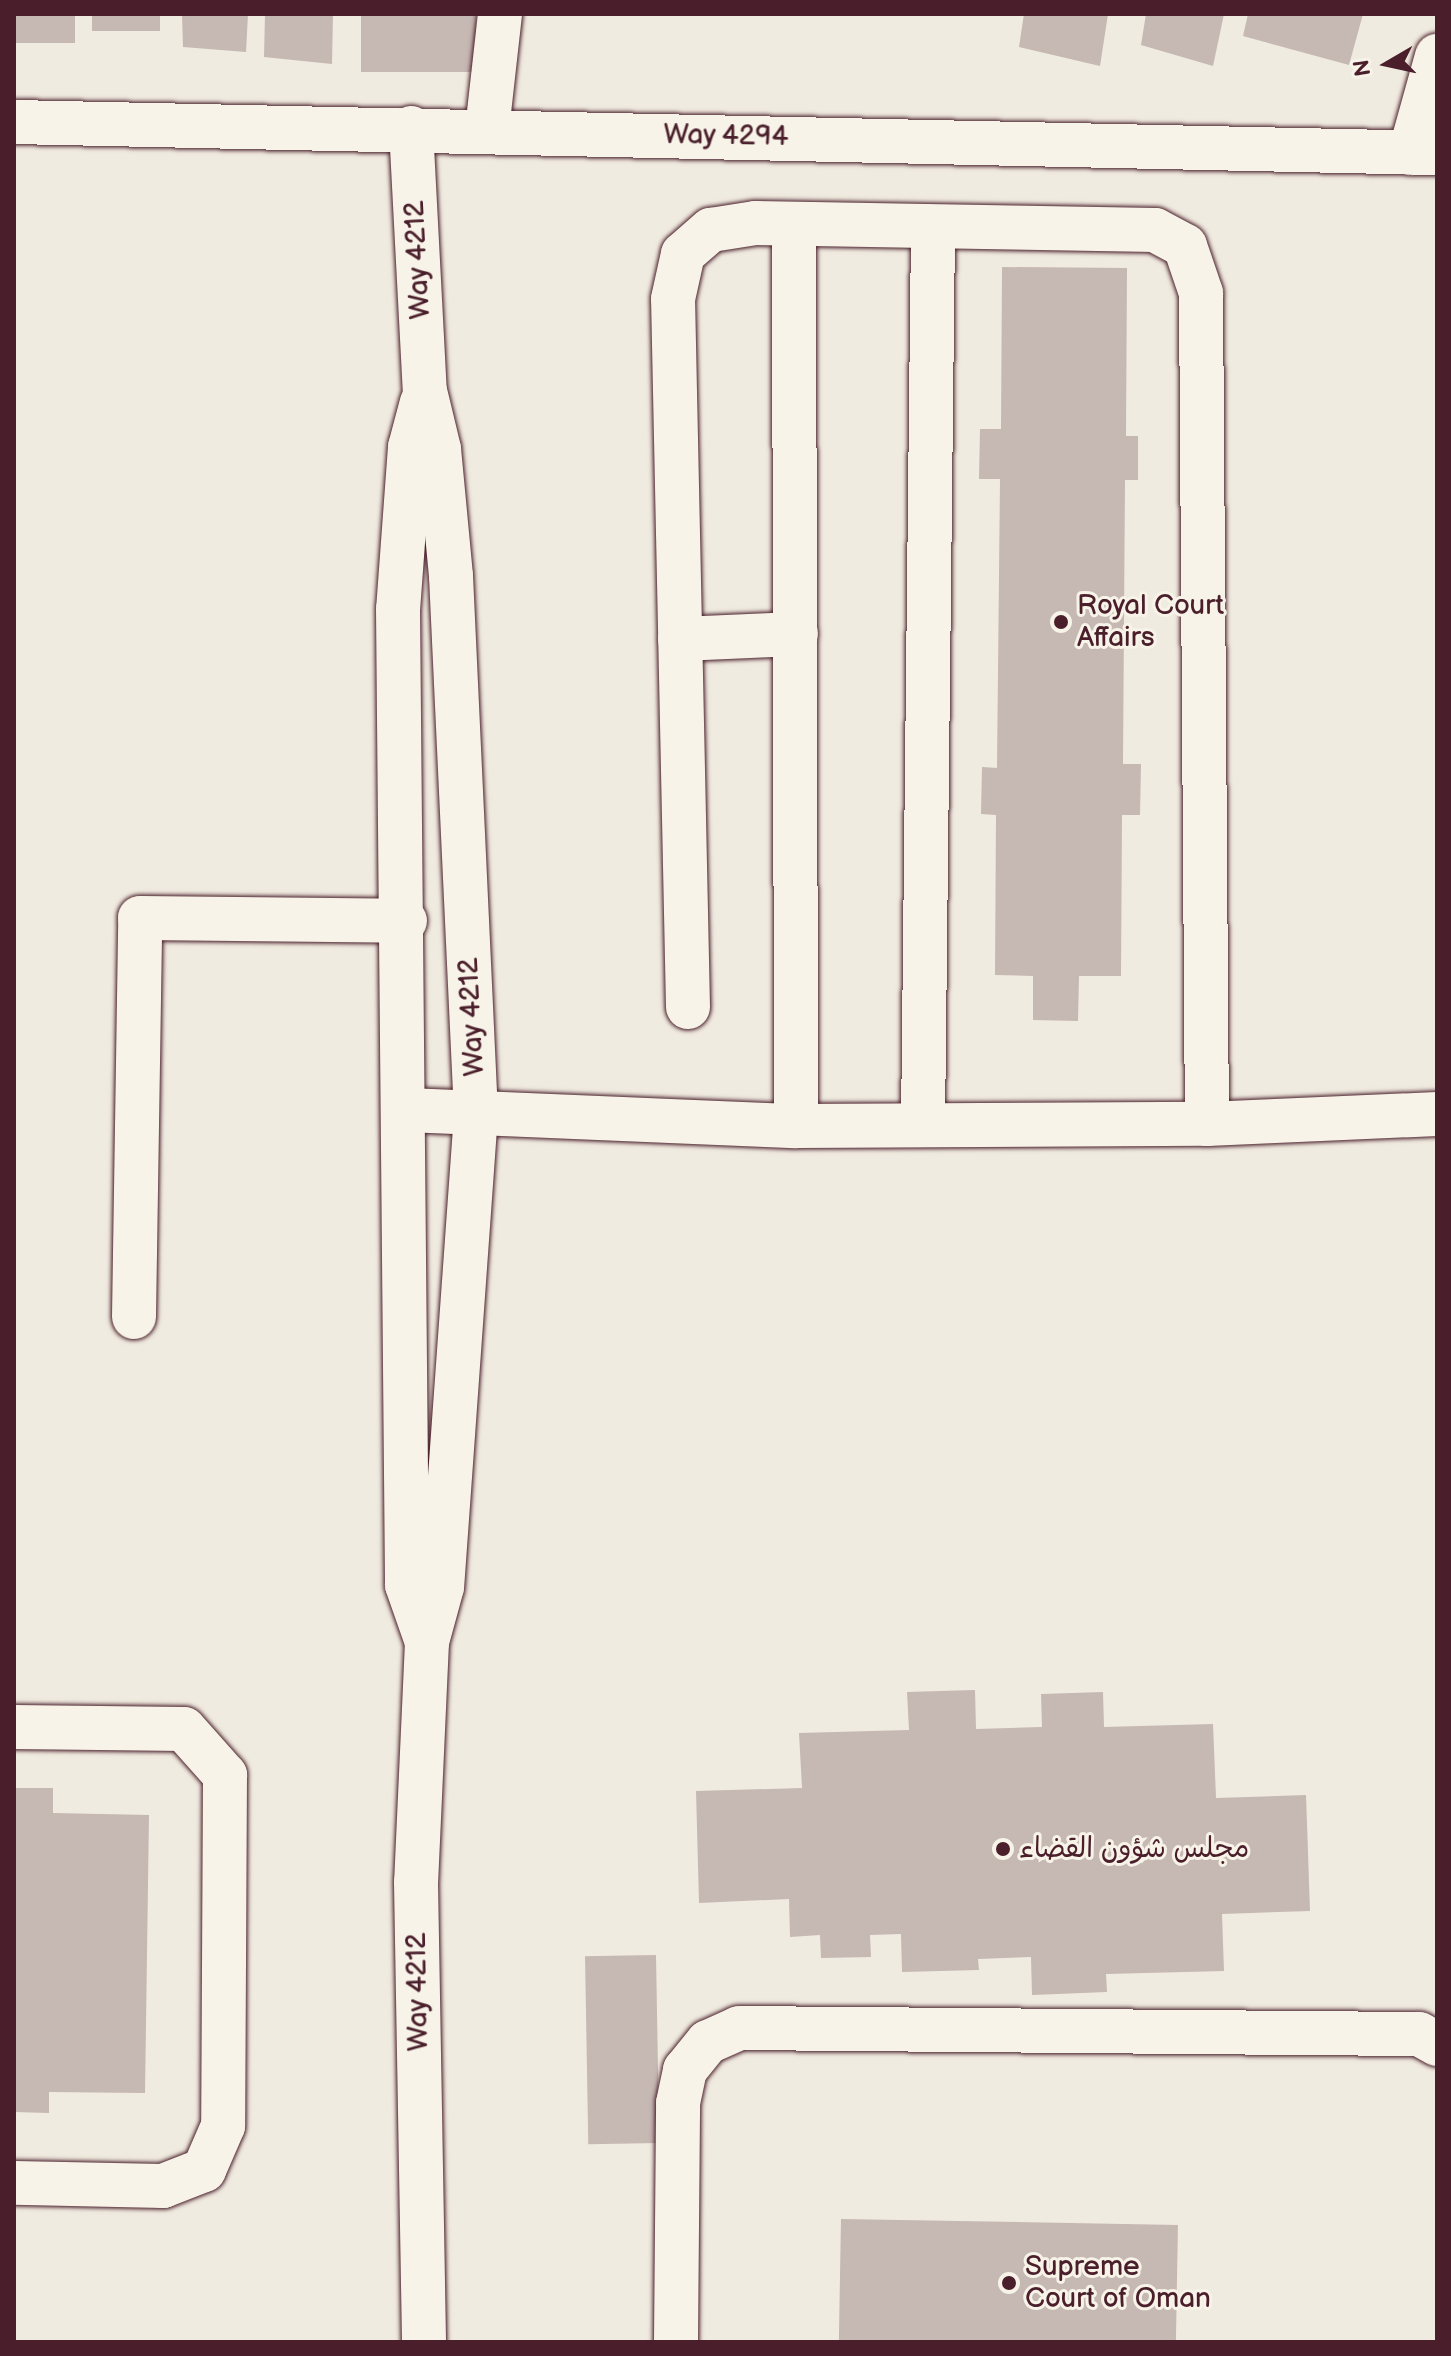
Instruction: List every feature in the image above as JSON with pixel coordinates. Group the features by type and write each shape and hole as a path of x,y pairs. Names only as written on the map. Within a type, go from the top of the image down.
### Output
{"street":[{"path":"487,130 500,14"},
{"path":"1423,153 1437,56"},
{"name":"Way 4294","path":"14,122 411,128 1423,153"},
{"name":"Way 4212","path":"411,128 425,391 439,449 451,576 476,1114 442,1587 427,1642 416,1882 424,2342"},
{"path":"794,224 796,1126"},
{"path":"688,1007 673,299 683,254 711,230 794,224 1155,230 1185,246 1201,293 1207,1124"},
{"path":"923,1125 933,227"},
{"name":"Way 4212","path":"425,391 410,447 398,609 407,1110 407,1585 427,1642"},
{"path":"404,550 451,576"},
{"path":"680,639 796,634"},
{"path":"134,1317 140,918 405,921"},
{"path":"407,1110 796,1126 1207,1124 1437,1114"},
{"path":"407,1425 454,1429"},
{"path":"14,1727 184,1729 225,1775 225,1791 223,2126 204,2170 163,2186 14,2183"},
{"path":"676,2342 678,2103 685,2070 700,2052 739,2028 1419,2034 1437,2044"}],"building":[{"path":"14,14 75,14 75,43 14,43"},
{"path":"92,14 160,14 160,31 92,31"},
{"path":"182,14 248,14 246,52 183,47"},
{"path":"265,14 333,14 332,64 264,57"},
{"path":"361,14 476,14 476,72 361,72"},
{"path":"1024,14 1108,14 1100,66 1019,47"},
{"path":"1146,14 1224,14 1213,66 1141,45"},
{"path":"1248,14 1363,14 1349,65 1243,36"},
{"name":"Royal Court Affairs","path":"1002,267 1127,268 1126,436 1138,436 1138,480 1125,480 1123,764 1141,764 1140,815 1122,815 1121,976 1079,976 1078,1021 1033,1020 1033,976 995,975 996,815 981,814 982,767 997,768 1000,479 979,479 980,429 1001,429"},
{"name":"مجلس شؤون القضاء","path":"975,1690 976,1729 1042,1727 1041,1694 1103,1692 1104,1727 1213,1724 1216,1798 1306,1795 1310,1911 1222,1914 1224,1971 1106,1974 1107,1992 1032,1995 1031,1957 978,1959 979,1970 902,1972 901,1934 870,1935 871,1957 821,1958 820,1935 790,1937 789,1899 699,1903 696,1791 802,1788 799,1733 909,1730 907,1692"},
{"path":"14,1788 53,1788 53,1813 149,1815 145,2093 49,2092 49,2113 14,2112"},
{"path":"656,1955 659,2143 588,2144 585,1956"},
{"name":"Supreme Court of Oman","path":"841,2219 1178,2225 1176,2342 839,2342"}],"place":[{"name":"Royal Court Affairs","path":"1061,622"},
{"name":"مجلس شؤون القضاء","path":"1003,1849"},
{"name":"Supreme Court of Oman","path":"1009,2283"}]}
